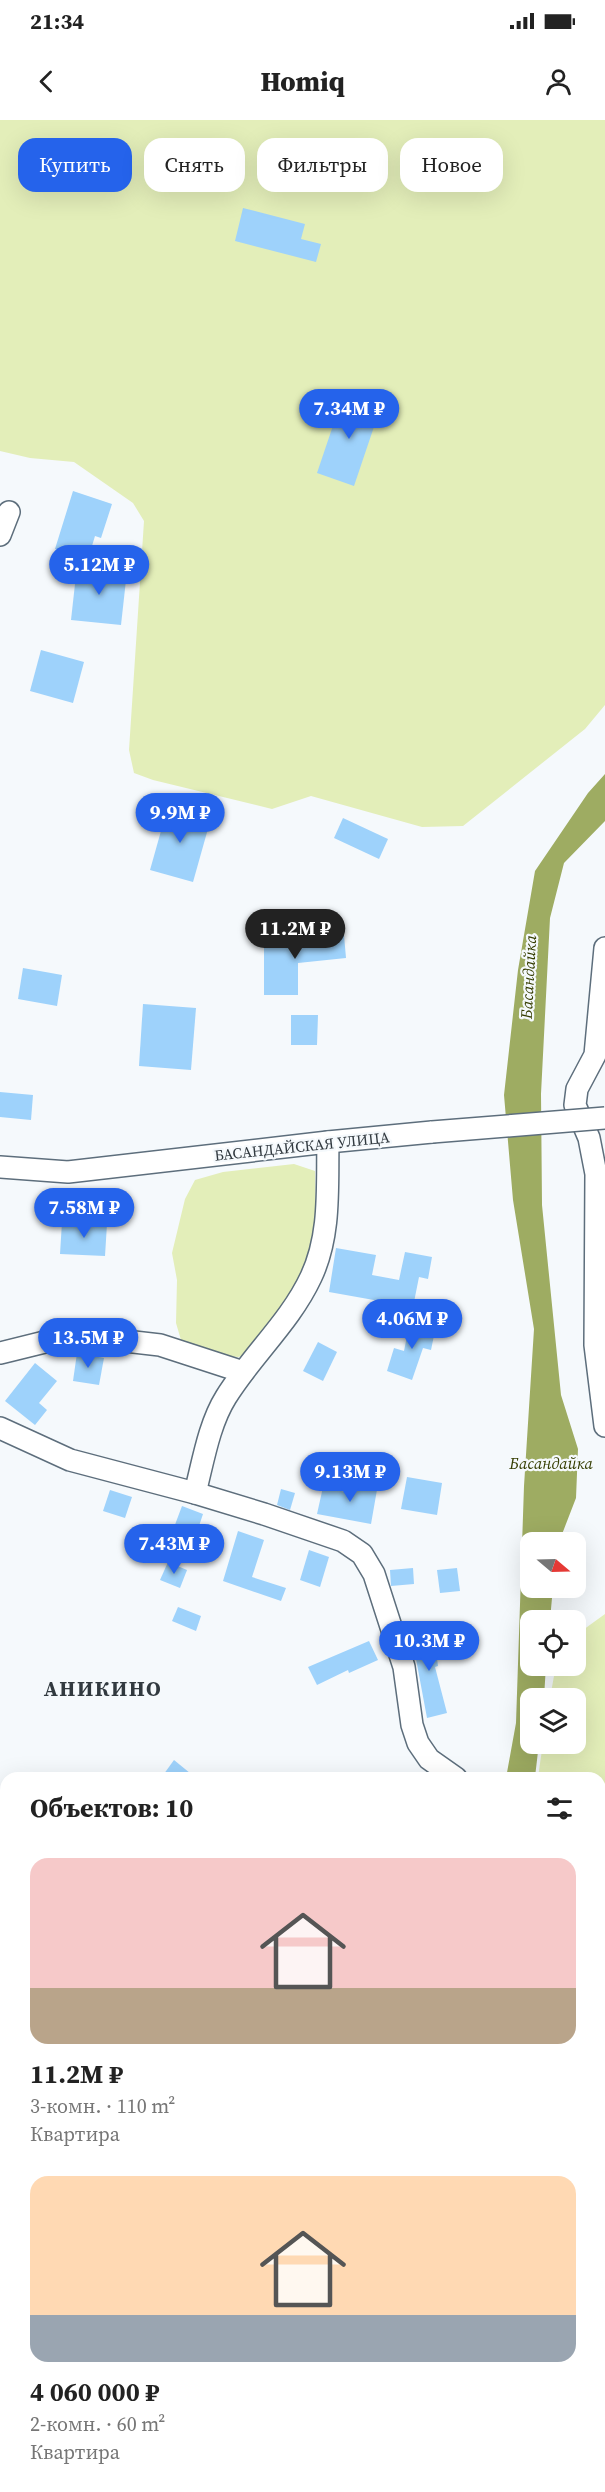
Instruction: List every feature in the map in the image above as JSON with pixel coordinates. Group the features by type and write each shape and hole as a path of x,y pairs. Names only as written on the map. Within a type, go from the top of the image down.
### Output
{"street":[{"path":"0,535 9,512"},
{"path":"605,948 600,1055 579,1083 575,1105 589,1138 596,1174 595,1345 605,1426"},
{"name":"БАСАНДАЙСКАЯ УЛИЦА","path":"0,1167 68,1172 328,1142 605,1118"},
{"path":"195,1493 208,1443 224,1400 243,1372 291,1313 312,1276 326,1229 328,1142"},
{"path":"0,1353 72,1335 160,1345 243,1372"},
{"path":"0,1428 70,1460 195,1493 343,1541 362,1554 374,1574 404,1666 412,1725 418,1743 429,1759 447,1772"}],"shaded area":[{"path":"0,120 605,120 605,705 585,729 463,826 422,827 311,796 272,809 153,780 134,773 129,750 144,521 133,503 74,462 30,458 0,451"},
{"path":"294,1164 315,1171 316,1218 309,1263 256,1353 238,1357 217,1355 194,1348 181,1340 176,1323 177,1280 172,1253 185,1199 195,1180 223,1172"},
{"path":"605,1614 605,1772 539,1772 541,1754 586,1754 586,1688 552,1688 554,1676 586,1676 586,1628"}],"water":[{"name":"Басандайка","path":"605,774 605,821 564,863 550,918 541,1094 542,1205 561,1395 578,1449 576,1498 563,1532 522,1532 534,1329 513,1200 504,1095 518,970 535,871 588,793"},
{"name":"Басандайка","path":"520,1598 552,1598 551,1610 520,1610 520,1676 545,1676 545,1688 520,1688 520,1754 538,1754 536,1772 507,1772 516,1723"}],"building":[{"path":"243,208 305,224 301,239 321,244 316,262 235,241"},
{"path":"344,393 381,406 354,486 317,473"},
{"path":"73,491 112,504 101,538 95,536 88,559 55,549"},
{"path":"77,566 127,571 121,625 71,620"},
{"path":"41,650 84,662 73,703 30,691"},
{"path":"168,806 211,818 193,882 150,870"},
{"path":"343,818 388,839 379,859 334,838"},
{"path":"344,935 346,958 298,963 298,995 264,995 264,936 297,936 297,939"},
{"path":"23,968 62,975 57,1006 18,999"},
{"path":"143,1004 196,1008 191,1070 139,1066"},
{"path":"291,1015 318,1015 317,1045 291,1045"},
{"path":"0,1092 33,1095 31,1120 0,1117"},
{"path":"62,1222 107,1224 105,1256 60,1254"},
{"path":"336,1248 376,1255 372,1275 399,1280 405,1252 432,1257 428,1279 419,1277 413,1307 329,1292"},
{"path":"410,1321 436,1326 431,1350 423,1348 412,1380 387,1371 394,1348 404,1351"},
{"path":"318,1342 337,1352 323,1381 303,1371"},
{"path":"77,1353 104,1358 99,1385 73,1381"},
{"path":"35,1363 57,1381 39,1403 47,1410 35,1425 5,1401"},
{"path":"407,1477 442,1483 437,1515 401,1509"},
{"path":"358,1480 378,1484 371,1524 317,1514 323,1487 355,1494"},
{"path":"281,1489 295,1493 290,1510 277,1505"},
{"path":"110,1490 132,1497 125,1518 103,1511"},
{"path":"182,1506 203,1514 195,1538 173,1530"},
{"path":"238,1531 264,1540 252,1577 286,1588 281,1601 223,1581"},
{"path":"146,1533 163,1539 155,1559 139,1553"},
{"path":"309,1550 329,1557 320,1587 300,1580"},
{"path":"168,1562 187,1570 180,1588 160,1580"},
{"path":"413,1568 414,1584 391,1586 390,1570"},
{"path":"457,1568 460,1591 440,1593 437,1570"},
{"path":"178,1607 201,1616 196,1631 172,1621"},
{"path":"433,1629 438,1666 435,1667 447,1713 427,1718 411,1632"},
{"path":"369,1641 378,1660 349,1673 348,1670 317,1685 308,1667"},
{"path":"174,1760 189,1772 165,1772"}],"district":[{"name":"АНИКИНО","path":"103,1688"}]}
